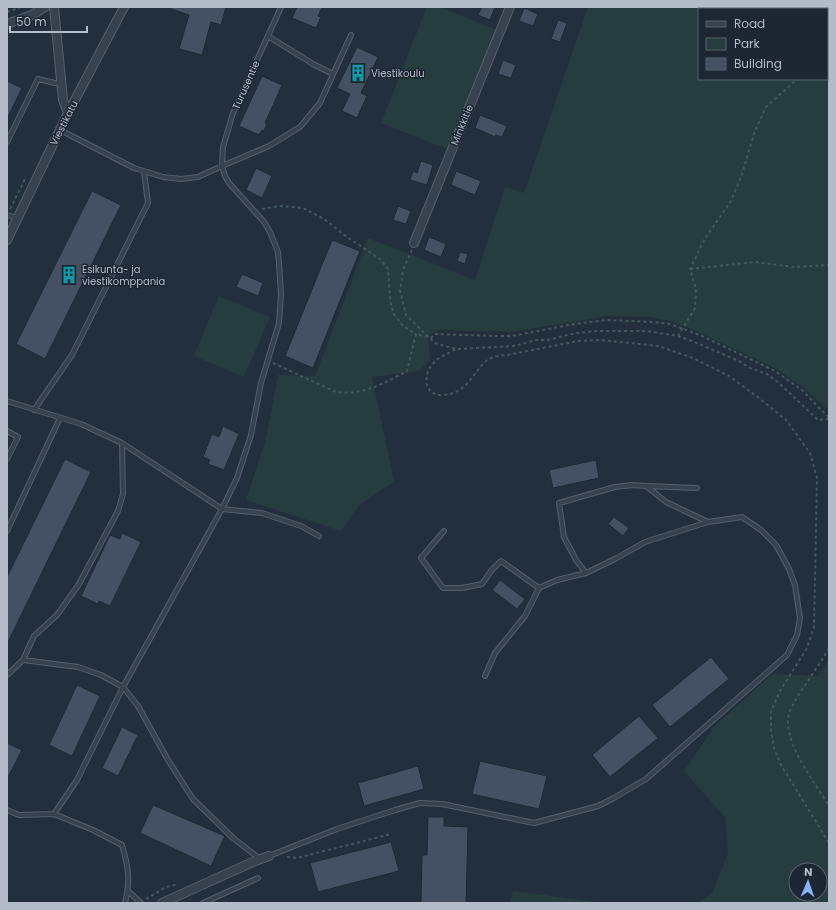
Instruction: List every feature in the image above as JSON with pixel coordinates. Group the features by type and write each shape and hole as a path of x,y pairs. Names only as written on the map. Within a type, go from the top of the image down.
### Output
{"street":[{"path":"7,24 32,15 45,7"},
{"path":"54,7 63,100 68,113"},
{"name":"Viestikatu","path":"7,240 68,113 124,7"},
{"name":"Minkkitie","path":"414,243 510,7"},
{"path":"162,903 269,856"}],"lane":[{"name":"Turusentie","path":"222,166 223,147 229,125 281,7"},
{"path":"60,130 127,165 144,172 171,179 189,178 206,174 269,146 300,127 320,103 351,35"},
{"path":"268,36 313,64 333,74"},
{"path":"7,142 38,79 62,83"},
{"path":"54,814 77,780 123,686 222,509 237,478 256,415 261,383 277,333 281,309 279,264 274,240 264,222 229,183 222,166"},
{"path":"34,410 72,355 148,203 144,172"},
{"path":"7,215 17,219"},
{"path":"7,401 81,424 122,443 222,509 262,512 301,526 319,536"},
{"path":"7,531 60,418"},
{"path":"7,431 18,436 7,459"},
{"path":"7,675 23,660 34,636 57,615 79,584 118,511 123,494 122,443"},
{"path":"586,573 576,560 564,538 559,503 615,487 633,485 697,488"},
{"path":"646,486 666,502 708,522"},
{"path":"269,856 337,829 420,803 442,804 534,823 598,806 612,799 646,779 787,654 797,635 800,618 795,586 789,569 776,545 761,530 742,517 708,522 645,542 586,573 557,580 539,588 525,616 495,653 485,676"},
{"path":"444,531 420,558 443,588 462,588 482,584 491,571 501,561 539,588"},
{"path":"23,660 78,667 101,675 123,686 138,706 168,760 193,799 233,838 260,859"},
{"path":"7,810 19,815 54,814 93,830 122,845 128,864 128,891 125,903"},
{"path":"203,903 258,878"},
{"path":"128,891 141,903"}],"path":[{"path":"7,12 21,7"},
{"path":"678,336 695,308 696,289 690,269 704,240 731,201 741,178 755,131 766,107 796,80"},
{"path":"7,215 27,174"},
{"path":"256,212 265,208 279,206 303,208 324,219 347,237 380,259 388,269 390,299 393,313 403,326 416,334 431,338"},
{"path":"414,243 403,270 400,291 406,315 435,343 456,350 514,346 536,340 548,340 576,333 598,331 646,331 678,336 692,340 739,361 750,368 767,374 779,383 818,420 829,418"},
{"path":"690,269 755,262 794,267 829,266"},
{"path":"431,338 435,334 512,336 574,324 607,320 670,324 702,336 775,371 802,390 829,418"},
{"path":"268,361 336,392 347,394 361,392 407,371 416,334"},
{"path":"456,350 436,360 428,370 426,383 430,391 437,395 453,393 463,387 487,360 497,356 578,341 601,340 658,346 692,358 729,376 786,420 810,452 817,478 814,627 807,648 780,691 771,711 770,730 774,748 781,765 829,843"},
{"path":"829,648 798,696 790,713 788,723 795,749 803,766 829,806"}],"green space":[{"path":"427,7 440,7 496,30 447,149 381,123"},
{"path":"588,7 829,7 829,411 803,387 775,368 694,330 670,321 651,317 608,316 511,332 441,330 431,333 427,340 430,360 419,371 372,377 394,482 359,505 341,531 246,500 266,439 278,375 315,376 368,238 475,280 505,187 524,193"},
{"path":"219,296 270,317 244,377 194,356"},
{"path":"829,659 829,903 697,903 712,893 728,853 725,817 684,771 714,727 772,674 818,676"},
{"path":"513,891 590,901 596,903 510,903"}],"building":[{"path":"171,7 226,7 221,25 211,22 202,55 179,49 189,15 171,9"},
{"path":"297,7 322,7 318,16 321,17 316,28 292,18"},
{"path":"482,7 495,7 490,20 478,15"},
{"path":"524,8 538,14 533,26 519,21"},
{"path":"558,20 567,23 560,42 551,39"},
{"name":"Viestikoulu","path":"357,47 378,57 361,93 367,96 357,118 342,111 350,94 337,88"},
{"path":"503,60 516,65 511,78 498,74"},
{"path":"262,76 282,85 265,123 267,124 264,131 262,130 259,135 239,126"},
{"path":"7,81 22,88 7,119"},
{"path":"480,115 507,126 502,137 496,135 495,137 475,128"},
{"path":"421,161 433,165 427,185 410,180 413,171 417,173"},
{"path":"256,168 272,176 262,198 246,190"},
{"path":"456,171 481,181 475,195 451,185"},
{"name":"Esikunta- ja viestikomppania","path":"92,191 121,205 45,359 16,344"},
{"path":"398,206 411,211 406,224 393,220"},
{"path":"429,237 446,244 441,257 424,250"},
{"path":"332,240 360,251 313,368 285,356"},
{"path":"460,252 468,254 465,264 457,261"},
{"path":"242,274 263,283 258,296 236,287"},
{"path":"223,426 239,434 224,470 208,464 210,460 203,457 212,434 219,437"},
{"path":"65,459 91,472 7,644 7,577"},
{"path":"596,460 599,478 553,488 549,470"},
{"path":"614,517 629,528 623,536 608,524"},
{"path":"122,533 141,542 110,606 99,601 98,604 81,596 110,535 120,539"},
{"path":"500,580 525,599 517,609 492,590"},
{"path":"711,657 729,679 670,727 652,705"},
{"path":"77,685 100,696 72,756 49,745"},
{"path":"639,716 658,738 610,777 592,755"},
{"path":"122,727 138,735 118,776 102,768"},
{"path":"7,743 22,750 7,779"},
{"path":"480,761 547,776 539,809 472,794"},
{"path":"418,766 424,789 364,806 358,783"},
{"path":"153,805 225,836 211,866 140,833"},
{"path":"428,817 444,817 444,826 468,827 466,903 421,903 422,855 427,855"},
{"path":"391,842 399,871 318,892 310,863"}],"place":[{"name":"Viestikoulu","path":"358,73"},
{"name":"Esikunta- ja viestikomppania","path":"69,275"}]}
